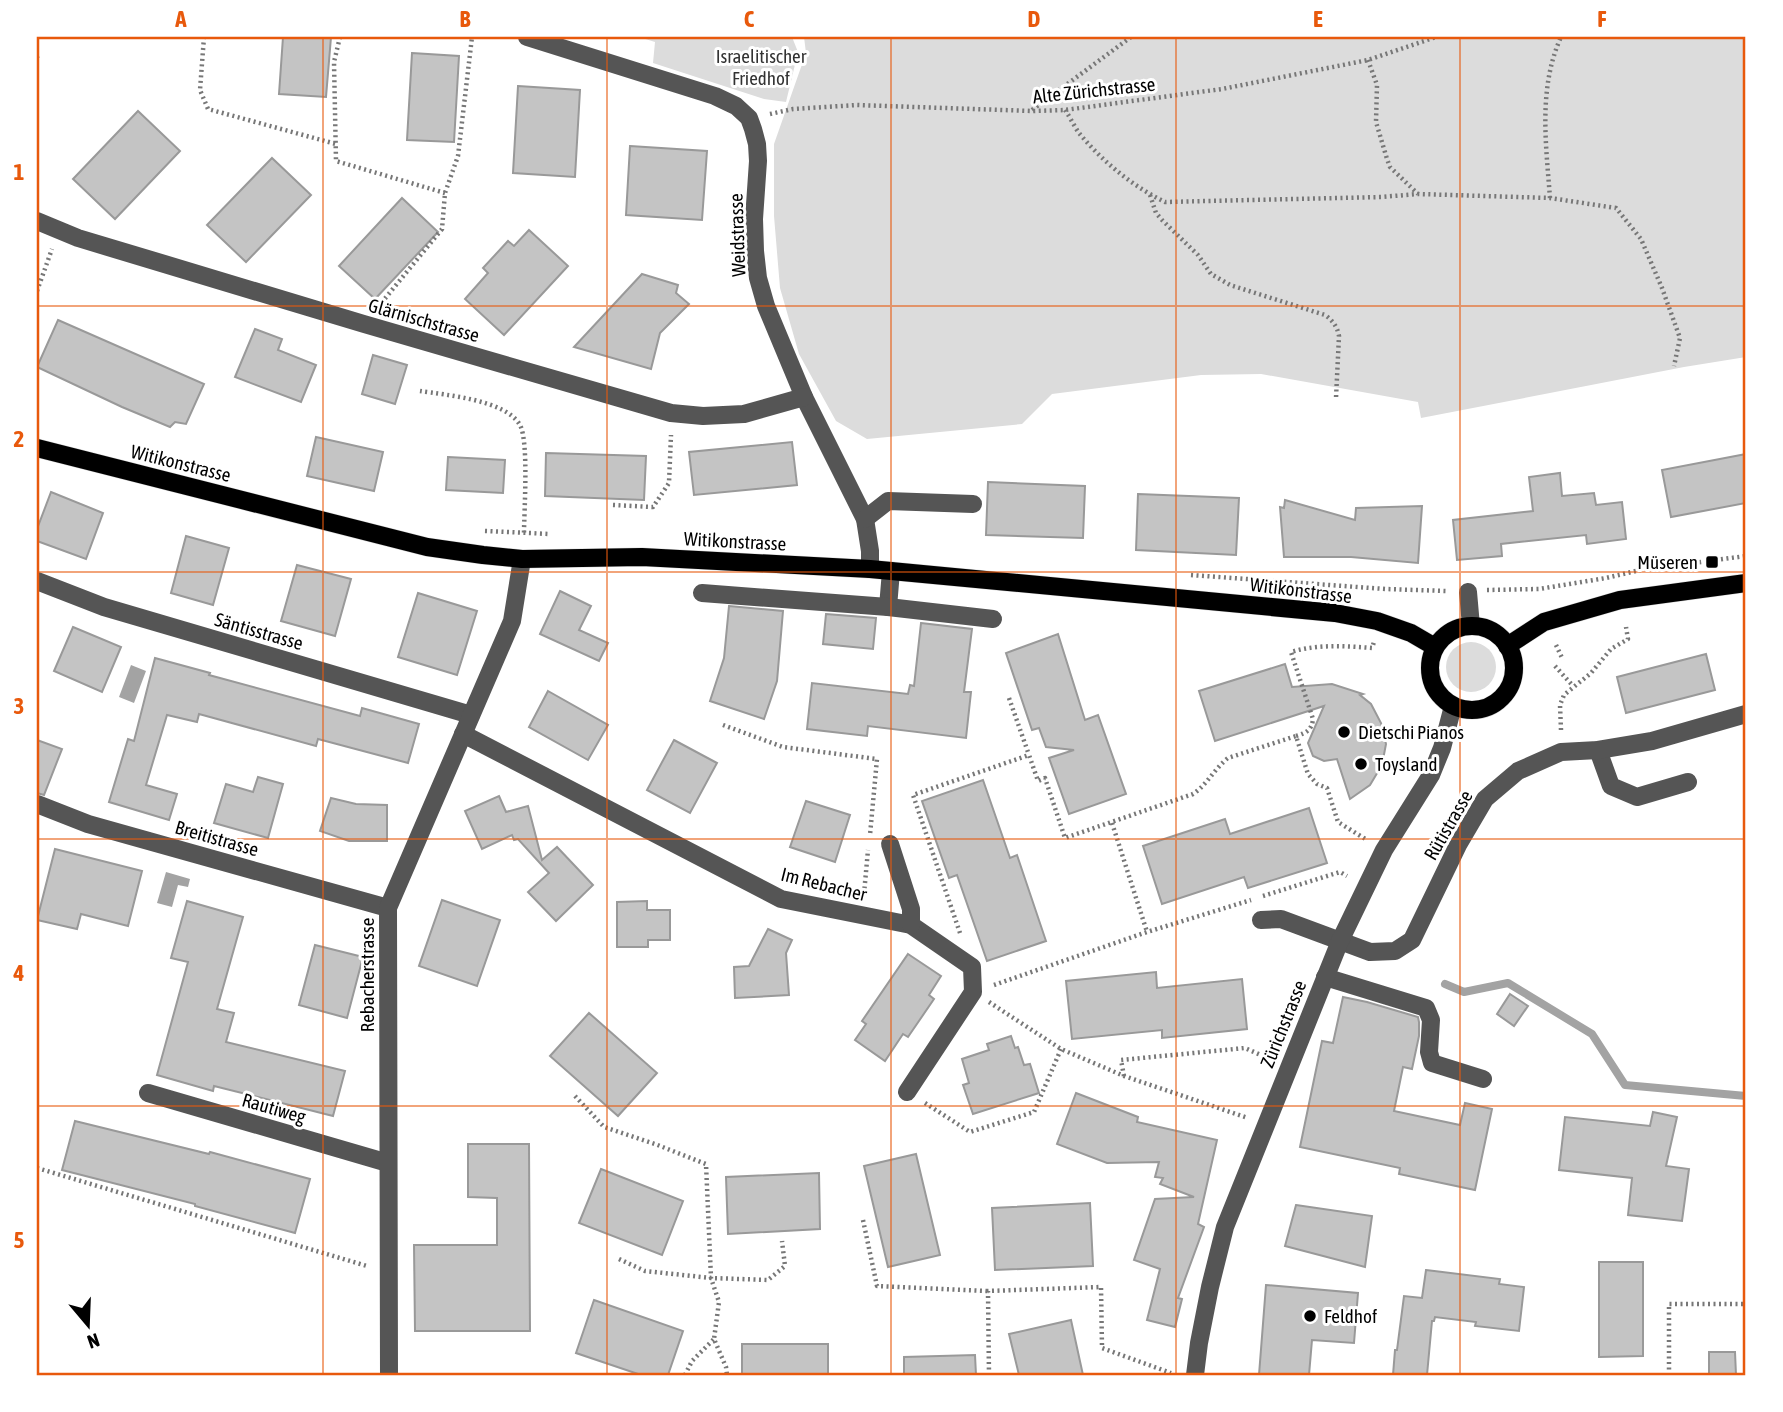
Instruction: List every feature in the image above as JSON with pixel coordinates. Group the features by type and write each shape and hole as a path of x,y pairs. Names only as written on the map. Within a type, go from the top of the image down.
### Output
{"main road":[{"name":"Witikonstrasse","path":"37,448 427,547 483,555 522,559 642,557 870,569 1335,613 1377,621 1411,633 1436,647"},
{"path":"1507,646 1544,622 1620,600 1746,583"},
{"path":"1471,626 1492,631 1507,646 1513,659 1510,685 1503,696 1480,709 1454,706 1444,699 1437,691 1430,669 1431,658 1442,638 1460,628 1471,626"}],"street":[{"path":"527,37 715,96 736,106 749,118"},
{"name":"Weidstrasse","path":"749,118 757,144 758,161 754,219 758,278 766,306 804,397 864,519 870,551 870,569"},
{"name":"Glärnischstrasse","path":"37,221 78,238 671,413 703,416 744,414 804,397"},
{"path":"864,519 888,501 973,505"},
{"name":"Rebacherstrasse","path":"389,1375 388,908 512,621 522,559"},
{"path":"888,607 891,571"},
{"name":"Säntisstrasse","path":"37,581 104,607 471,715"},
{"path":"1468,592 1471,626"},
{"path":"702,593 888,607 993,619"},
{"name":"Zürichstrasse","path":"1195,1375 1210,1287 1225,1227 1340,941 1384,850 1431,775 1454,706"},
{"name":"Rütistrasse","path":"1261,920 1281,919 1370,952 1395,951 1412,940 1458,845 1485,799 1518,771 1561,752 1598,750 1652,741 1746,714"},
{"name":"Im Rebacher","path":"463,734 781,899 911,925 972,967"},
{"path":"1598,750 1611,786 1637,797 1688,782"},
{"name":"Breitistrasse","path":"37,804 88,824 388,908"},
{"path":"890,844 911,909 911,925"},
{"path":"907,1092 973,992 972,967"},
{"path":"1325,977 1426,1008 1431,1020 1429,1052 1432,1063 1483,1079"},
{"name":"Rautiweg","path":"148,1093 388,1163"}],"path":[{"path":"204,37 200,90 208,109 336,144"},
{"path":"340,37 334,62 336,161 445,193"},
{"path":"364,324 442,229 445,193 458,156 472,37"},
{"path":"1032,111 1131,37"},
{"name":"Alte Zürichstrasse","path":"749,118 793,109 857,106 1065,110 1222,89 1368,60 1436,37"},
{"path":"1550,198 1545,121 1547,84 1550,64 1561,37"},
{"path":"1368,60 1377,85 1376,122 1387,159 1391,167 1418,194"},
{"path":"1065,110 1078,131 1106,160 1135,185 1165,202 1418,194 1550,198 1616,208 1641,239 1662,288 1680,338 1674,366"},
{"path":"1149,194 1156,214 1198,255 1216,278 1331,319 1339,336 1336,398"},
{"path":"37,290 59,230"},
{"path":"420,390 481,401 506,412 520,424 525,442 522,559"},
{"path":"614,505 653,507 669,482 671,413"},
{"path":"1529,589 1534,600"},
{"path":"1561,752 1560,705 1564,695 1591,673 1611,649 1628,639 1626,627"},
{"path":"1556,645 1563,660"},
{"path":"1009,698 1038,781 1045,778 1065,838 1193,794 1201,789 1228,758 1308,732 1313,719 1291,652 1304,648 1341,646 1372,648"},
{"path":"1555,666 1573,686"},
{"path":"723,725 783,747 877,759 862,916"},
{"path":"1296,736 1308,774 1317,784 1327,788 1338,822 1371,843"},
{"path":"972,967 913,795 1029,755"},
{"path":"1112,822 1147,932"},
{"path":"973,992 1147,932 1340,872 1352,878"},
{"path":"973,992 1060,1049 1124,1076 1252,1120"},
{"path":"1124,1076 1121,1060 1245,1048 1276,1062"},
{"path":"907,1092 970,1132 1034,1112 1060,1049"},
{"path":"575,1096 604,1127 706,1164 711,1278 719,1301 715,1339 727,1375"},
{"path":"37,1168 388,1273"},
{"path":"863,1220 877,1286 988,1291 1101,1287 1102,1348 1171,1373"},
{"path":"619,1259 645,1271 711,1278 768,1280 785,1266 782,1241"},
{"path":"988,1291 989,1375"},
{"path":"1669,1375 1668,1304 1746,1304"},
{"path":"685,1375 692,1361 715,1339"}],"green space":[{"name":"Israelitischer Friedhof","path":"639,37 792,37 798,52 786,102 764,99 653,63 655,42"},
{"path":"804,37 1746,37 1746,357 1421,418 1418,402 1261,374 1201,375 1052,394 1022,424 867,439 836,421 799,354 780,288 774,216 774,144 806,53"},
{"path":"1471,642 1488,650 1496,667 1488,684 1471,692 1454,684 1446,667 1454,650"}],"shaded area":[{"path":"131,665 146,671 134,703 119,697"},
{"path":"166,872 190,879 188,887 178,885 172,907 157,903"}],"building":[{"path":"283,37 331,37 326,97 279,94"},
{"path":"412,53 459,56 454,142 407,140"},
{"path":"518,86 580,90 575,177 513,173"},
{"path":"138,111 180,151 115,219 73,179"},
{"path":"630,146 707,151 702,220 626,215"},
{"path":"272,158 311,195 246,262 207,225"},
{"path":"402,198 438,232 375,299 339,266"},
{"path":"529,230 568,266 504,335 465,299 488,273 483,268 508,241 514,246"},
{"path":"642,274 678,285 676,293 689,304 660,333 651,369 574,347"},
{"path":"58,320 204,384 186,424 175,422 170,427 37,367"},
{"path":"255,329 282,339 278,350 316,365 301,402 235,377"},
{"path":"373,355 407,365 395,404 362,394"},
{"path":"316,437 383,452 374,491 307,476"},
{"path":"792,442 797,485 694,495 689,452"},
{"path":"546,453 646,456 644,500 545,496"},
{"path":"1746,454 1746,503 1671,517 1662,470"},
{"path":"448,457 505,460 503,493 446,490"},
{"path":"1560,473 1562,496 1594,493 1596,505 1622,502 1626,539 1587,544 1586,535 1501,544 1502,556 1457,560 1453,520 1533,511 1529,477"},
{"path":"988,482 1085,486 1083,538 986,535"},
{"path":"51,492 103,513 86,559 37,541 37,529"},
{"path":"1138,494 1239,498 1236,555 1136,550"},
{"path":"1285,500 1355,520 1356,508 1422,506 1418,563 1351,557 1284,557 1280,507 1284,508"},
{"path":"186,536 229,548 213,605 171,593"},
{"path":"297,565 351,579 335,636 281,621"},
{"path":"560,591 591,606 579,630 608,643 599,661 540,634"},
{"path":"418,593 477,611 457,675 398,657"},
{"path":"729,606 783,611 777,681 764,719 710,701 724,658"},
{"path":"826,614 876,618 873,649 823,644"},
{"path":"921,623 972,629 964,692 971,692 966,738 868,726 867,736 807,729 812,683 908,694 910,685 914,686"},
{"path":"73,627 121,647 102,692 54,671"},
{"path":"1058,634 1085,720 1098,715 1126,794 1069,814 1049,758 1074,750 1046,747 1039,728 1032,730 1006,653"},
{"path":"1706,654 1715,690 1626,713 1617,677"},
{"path":"155,658 360,716 362,708 419,724 408,763 318,739 316,746 199,714 197,722 167,715 146,785 177,794 169,820 109,802 128,739 134,741"},
{"path":"1285,664 1292,687 1332,684 1363,694 1360,695 1371,704 1381,723 1386,744 1382,765 1370,785 1350,799 1337,759 1324,761 1313,756 1308,743 1324,706 1215,741 1199,691"},
{"path":"548,691 608,725 588,760 529,727"},
{"path":"37,740 62,749 44,795 37,793"},
{"path":"674,740 717,763 690,813 647,790"},
{"path":"258,777 283,784 268,838 214,823 226,784 253,792"},
{"path":"983,780 1010,858 1017,855 1046,941 987,961 957,875 949,878 922,801"},
{"path":"499,796 506,812 528,806 542,860 557,847 593,885 556,921 528,892 549,873 518,839 514,840 512,835 482,849 465,811"},
{"path":"331,798 356,804 387,805 387,841 349,841 320,831"},
{"path":"806,801 850,815 835,862 790,847"},
{"path":"1309,808 1327,863 1248,888 1244,877 1162,904 1143,846 1225,819 1230,834"},
{"path":"55,849 142,871 128,926 81,914 77,929 37,920"},
{"path":"442,900 500,920 477,986 419,966"},
{"path":"187,901 243,917 217,1009 234,1013 226,1042 345,1071 333,1116 214,1086 213,1091 157,1075 188,962 171,958"},
{"path":"647,901 647,910 670,910 670,940 648,940 648,947 617,947 617,902"},
{"path":"768,929 792,940 786,953 789,995 735,998 734,967 749,966"},
{"path":"315,945 363,957 347,1018 299,1005"},
{"path":"908,954 941,976 929,995 934,999 908,1037 903,1034 885,1061 855,1040 866,1024 862,1021"},
{"path":"1156,972 1157,988 1242,979 1247,1029 1162,1038 1162,1030 1072,1039 1066,981"},
{"path":"1510,994 1528,1006 1514,1026 1497,1014"},
{"path":"1343,997 1418,1017 1419,1036 1412,1069 1403,1067 1394,1111 1460,1125 1465,1103 1492,1109 1475,1190 1399,1174 1400,1168 1300,1147 1322,1041 1333,1043"},
{"path":"589,1013 657,1073 618,1116 550,1056"},
{"path":"1011,1036 1024,1065 1030,1064 1039,1093 973,1114 963,1085 969,1083 962,1059 989,1050 987,1044"},
{"path":"1076,1093 1138,1117 1137,1122 1217,1140 1198,1224 1204,1227 1178,1298 1182,1299 1175,1327 1147,1320 1160,1269 1134,1260 1155,1199 1194,1197 1160,1184 1163,1178 1155,1177 1159,1162 1107,1163 1057,1144"},
{"path":"1653,1112 1677,1117 1666,1166 1689,1169 1682,1221 1628,1215 1632,1178 1559,1170 1565,1117 1650,1126"},
{"path":"75,1121 209,1154 210,1152 310,1179 295,1233 62,1170"},
{"path":"468,1144 529,1144 530,1331 415,1331 414,1245 497,1245 497,1198 468,1197"},
{"path":"916,1154 940,1255 888,1267 864,1166"},
{"path":"601,1169 683,1201 662,1255 579,1223"},
{"path":"819,1173 820,1229 728,1234 726,1177"},
{"path":"1090,1203 1093,1266 995,1270 992,1208"},
{"path":"1296,1205 1372,1216 1365,1267 1285,1246"},
{"path":"1599,1262 1643,1262 1643,1356 1599,1357"},
{"path":"1426,1270 1500,1279 1499,1284 1524,1287 1519,1331 1475,1326 1476,1322 1435,1317 1432,1321 1427,1375 1393,1375 1404,1296 1422,1298"},
{"name":"Feldhof","path":"1266,1285 1358,1293 1354,1343 1312,1340 1309,1375 1259,1375"},
{"path":"594,1300 683,1331 668,1375 641,1375 576,1353"},
{"path":"1071,1320 1083,1375 1019,1375 1009,1334"},
{"path":"742,1344 828,1344 828,1375 742,1375"},
{"path":"1709,1352 1735,1352 1736,1375 1709,1375"},
{"path":"975,1355 976,1375 904,1375 904,1357"}],"waterway":[{"path":"1445,984 1464,992 1508,983 1592,1034 1625,1085 1746,1096"}],"place":[{"name":"Müseren","path":"1712,562"},
{"name":"Dietschi Pianos","path":"1344,732"},
{"name":"Toysland","path":"1361,764"},
{"name":"Feldhof","path":"1310,1316"}]}
